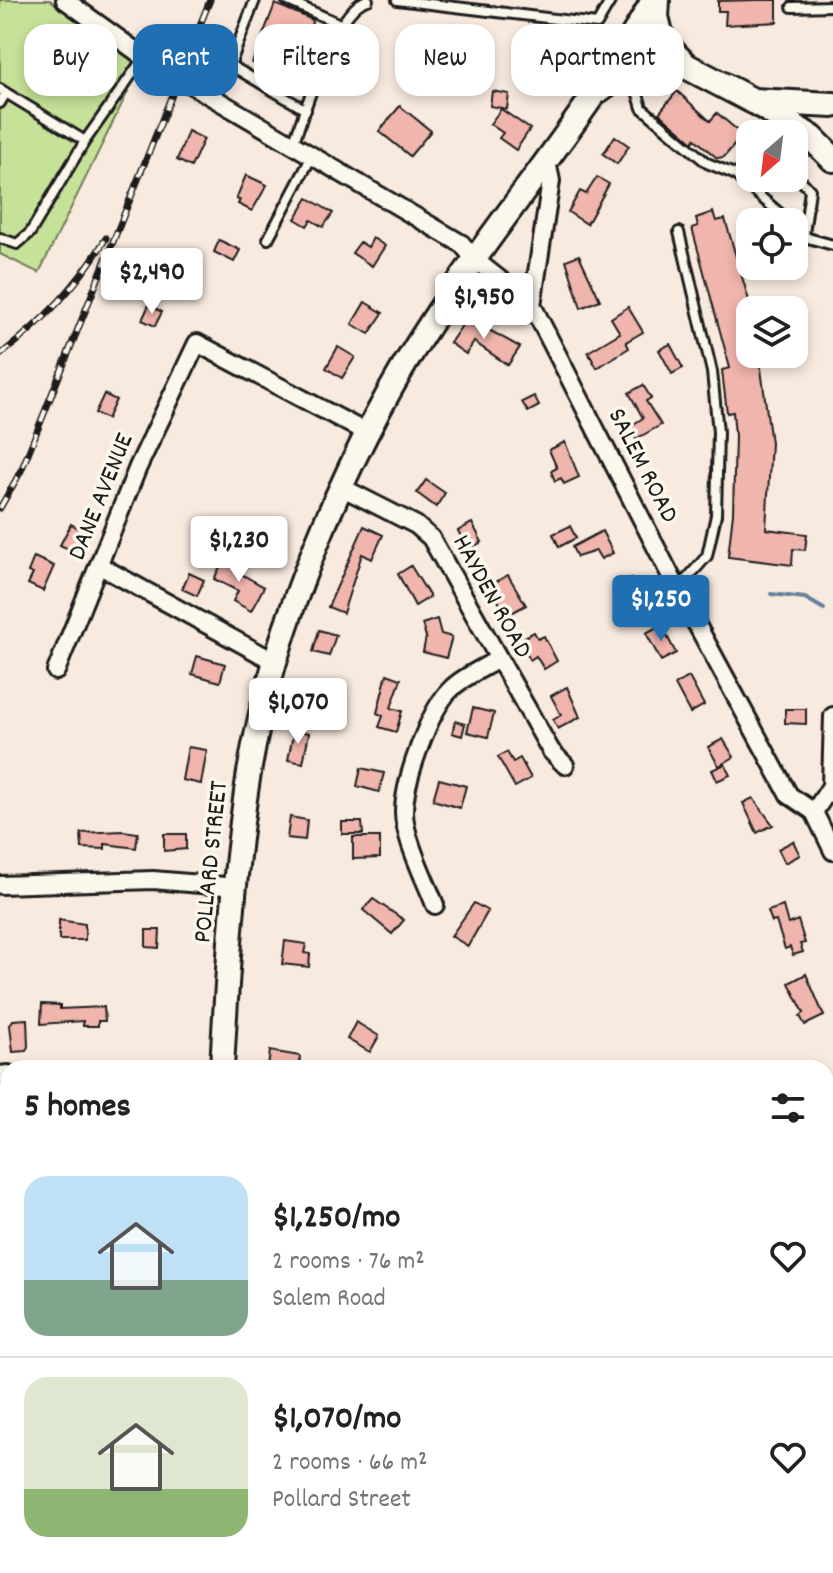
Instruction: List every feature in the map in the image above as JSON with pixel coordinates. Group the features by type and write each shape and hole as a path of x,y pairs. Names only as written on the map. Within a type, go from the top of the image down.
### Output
{"main road":[{"path":"655,0 662,41 686,66 753,101 812,138 833,159"},
{"name":"POLLARD STREET","path":"640,24 655,0"},
{"name":"POLLARD STREET","path":"223,1060 246,789 277,663 320,538 409,356 474,259 593,96"},
{"path":"753,101 833,105"}],"street":[{"name":"SALEM ROAD","path":"65,0 133,49"},
{"name":"SALEM ROAD","path":"211,96 462,244 474,259 532,305 678,590 789,795 814,812 833,851"},
{"path":"532,305 551,181 547,162"},
{"name":"DANE AVENUE","path":"56,671 138,467 197,343 369,434"},
{"name":"HAYDEN ROAD","path":"343,488 416,525 431,538 551,751 565,765"},
{"path":"100,566 277,663"},
{"path":"435,905 404,812 415,760 428,726 452,688 498,659"},
{"path":"814,812 831,786 833,716"},
{"path":"0,885 153,880 236,887"}],"lane":[{"path":"255,0 230,65 306,110"},
{"path":"286,0 340,24 359,2 368,0"},
{"path":"397,0 597,24 611,0"},
{"path":"496,12 498,0"},
{"path":"792,7 833,6"},
{"path":"0,238 17,244 23,242 85,141 133,73"},
{"path":"0,103 3,91 85,141"},
{"path":"293,144 312,96"},
{"path":"638,96 642,108 707,163 734,174 773,208"},
{"path":"268,239 313,155"},
{"path":"808,188 808,208"},
{"path":"678,590 707,556 716,515 718,432 712,372 679,232"},
{"path":"808,236 833,245"}],"green space":[{"path":"0,0 50,0 84,24 24,24 24,96 117,96 117,48 133,59 133,81 39,273 0,254"}],"building":[{"path":"777,0 777,22 725,25 726,11 718,11 718,1"},
{"path":"275,4 313,20 311,24 267,24"},
{"path":"495,92 509,94 507,109 490,106"},
{"path":"673,96 682,96 710,121 717,113 736,129 736,143 724,157 717,158 659,113"},
{"path":"400,106 431,131 410,156 379,131"},
{"path":"501,109 530,129 516,150 499,138 503,133 490,124"},
{"path":"188,131 204,139 191,167 177,160"},
{"path":"615,136 629,146 617,164 603,154"},
{"path":"246,175 267,185 252,211 238,204 240,200 236,199"},
{"path":"597,177 609,184 587,224 568,212 580,191 586,194"},
{"path":"308,198 333,213 323,227 311,220 307,226 295,219"},
{"path":"713,212 716,221 725,219 736,256 736,280 743,280 748,296 736,296 736,368 761,368 771,443 766,529 807,534 805,550 793,549 792,565 728,557 733,513 735,436 733,412 727,413 722,370 730,368 692,228 698,226 696,218"},
{"path":"373,238 385,246 372,266 352,253 360,242 368,247"},
{"path":"219,240 240,250 234,262 214,252"},
{"path":"579,255 600,300 581,308 566,260"},
{"path":"365,302 383,313 369,334 352,324"},
{"path":"149,305 162,312 155,326 142,320"},
{"path":"628,307 643,332 626,342 629,348 597,368 588,352 620,333 611,318"},
{"path":"467,318 520,347 508,365 474,342 466,354 450,343"},
{"path":"670,344 683,368 672,374 659,350"},
{"path":"338,347 355,357 342,378 326,368"},
{"path":"643,385 651,398 646,401 661,425 636,439 629,427 643,418 629,393"},
{"path":"104,394 116,400 107,419 95,413"},
{"path":"534,396 539,406 528,412 522,402"},
{"path":"565,442 579,477 564,484 561,478 555,481 551,471 557,468 549,450"},
{"path":"426,480 445,493 436,507 417,493"},
{"path":"472,523 482,542 468,549 458,531"},
{"path":"71,524 85,532 75,552 60,545"},
{"path":"364,526 383,535 372,559 362,554 343,613 328,607"},
{"path":"570,526 576,538 559,547 553,534"},
{"path":"602,531 613,553 601,559 596,551 577,557 572,547"},
{"path":"34,557 54,566 43,591 28,584 33,574 28,572"},
{"path":"225,557 241,565 238,572 264,587 251,611 233,601 238,591 214,579"},
{"path":"411,566 430,597 415,606 398,574"},
{"path":"189,573 204,580 197,596 182,589"},
{"path":"508,575 526,605 506,616 498,600 490,598 490,585"},
{"path":"631,578 646,601 633,608 619,584"},
{"path":"437,619 441,634 452,637 446,658 423,652 426,637 422,624"},
{"path":"661,625 676,653 661,661 646,633"},
{"path":"319,630 336,635 329,656 313,652"},
{"path":"534,632 538,639 544,636 557,661 544,669 536,656 530,660 519,640"},
{"path":"197,656 225,664 220,682 192,674"},
{"path":"387,674 401,679 391,708 402,711 396,732 379,727 383,716 377,713"},
{"path":"689,677 704,705 690,713 675,685"},
{"path":"305,684 321,688 315,710 299,705"},
{"path":"567,687 580,717 558,729 553,720 561,715 551,696"},
{"path":"473,708 494,713 488,737 467,732"},
{"path":"785,709 806,709 806,724 785,723"},
{"path":"455,721 465,724 462,736 452,733"},
{"path":"294,730 309,733 303,763 288,760"},
{"path":"723,739 734,757 719,766 708,747"},
{"path":"188,747 207,750 201,784 182,780"},
{"path":"507,752 513,762 520,758 531,778 515,787 498,757"},
{"path":"725,764 730,775 717,781 712,770"},
{"path":"361,768 384,773 379,792 357,786"},
{"path":"439,779 466,786 460,808 433,800"},
{"path":"753,798 773,825 757,833 743,803"},
{"path":"290,817 307,820 305,840 287,838"},
{"path":"342,822 362,822 363,834 342,834"},
{"path":"81,833 138,833 136,848 105,844 105,849 82,848"},
{"path":"164,834 186,834 186,849 164,851"},
{"path":"353,837 380,837 380,858 353,859"},
{"path":"793,841 800,855 785,863 778,849"},
{"path":"373,899 404,920 392,934 363,910"},
{"path":"474,903 488,911 468,946 451,936"},
{"path":"783,906 788,924 798,920 805,943 800,944 803,952 793,955 790,947 785,949 776,921 772,922 768,911"},
{"path":"59,920 85,924 85,940 59,940"},
{"path":"146,930 160,930 159,948 146,947"},
{"path":"285,941 306,944 304,953 310,954 309,967 282,964"},
{"path":"806,974 824,1016 805,1025 800,1016 804,1013 789,983"},
{"path":"42,1004 60,1005 60,1009 104,1007 105,1021 98,1021 98,1026 83,1026 83,1021 41,1024"},
{"path":"27,1019 26,1051 13,1052 10,1025 13,1020"},
{"path":"356,1022 379,1036 370,1052 347,1039"},
{"path":"270,1051 300,1056 300,1060 269,1060"}],"waterway":[{"path":"771,594 805,598 824,609"}],"railway":[{"path":"0,508 21,471 210,0"},
{"path":"0,355 59,301 106,238"}]}
